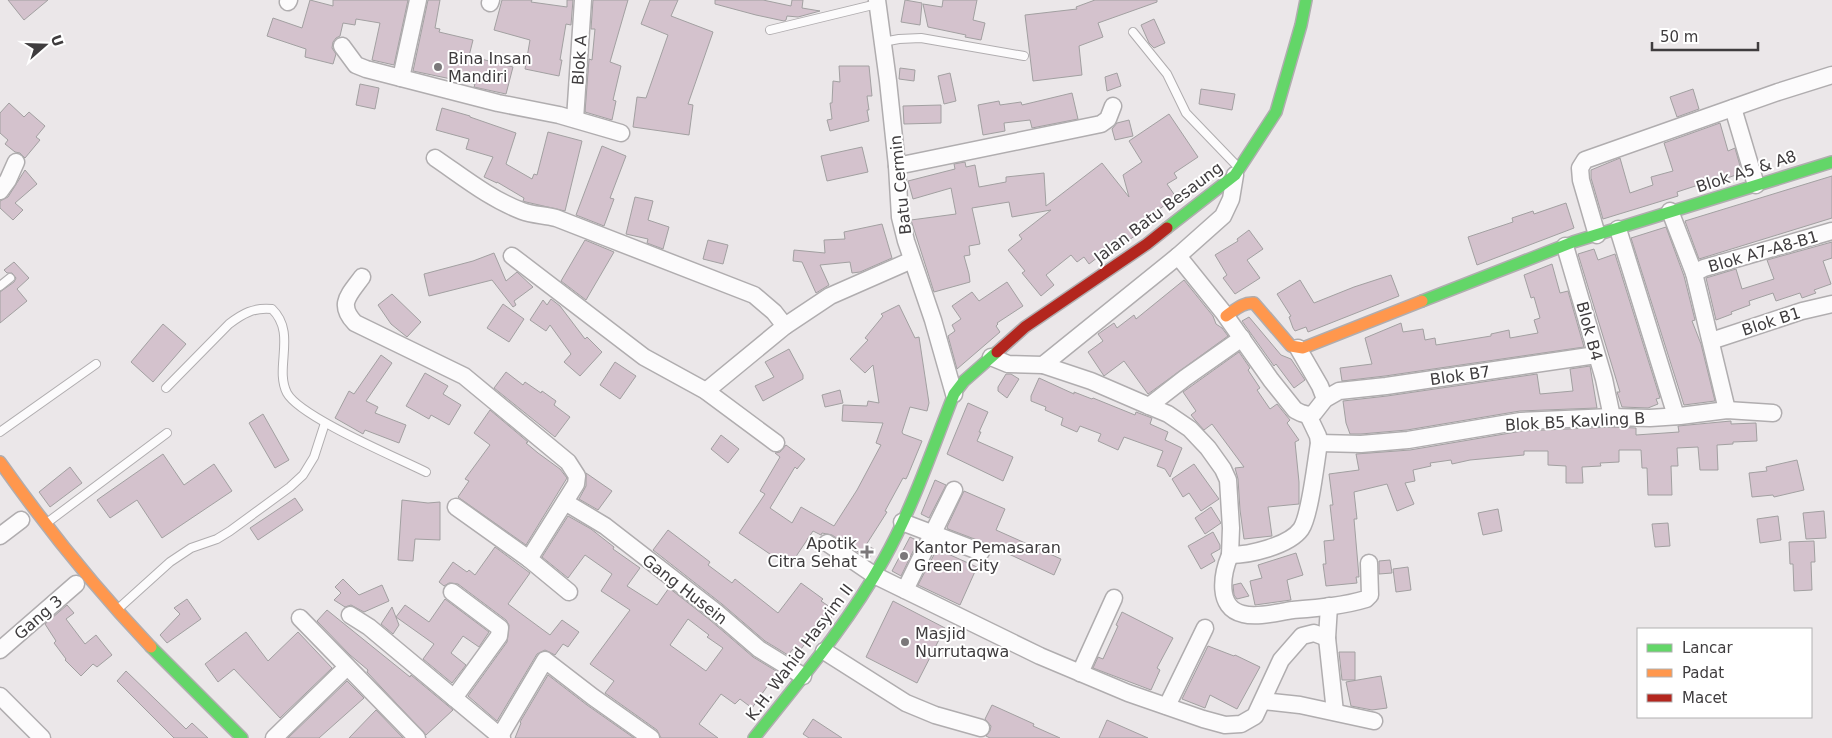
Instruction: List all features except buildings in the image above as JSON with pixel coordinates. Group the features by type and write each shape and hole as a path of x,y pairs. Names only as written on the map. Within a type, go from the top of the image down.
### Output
{"street":[{"path":"401,78 418,0"},
{"name":"Blok A","path":"575,119 583,0"},
{"name":"Jalan Batu Besaung","path":"954,394 964,381 1025,327 1148,244 1238,171 1276,112 1302,25 1306,0"},
{"name":"Batu Cermin","path":"877,2 897,166 900,217 954,394"},
{"path":"342,46 356,65 498,102 575,119 621,133"},
{"path":"1597,235 1581,180 1580,168 1585,160 1832,75"},
{"path":"897,166 1100,124 1108,119 1113,106"},
{"path":"1732,108 1756,185"},
{"path":"435,158 502,203 524,212 544,214 556,218 754,295 774,312 785,326"},
{"path":"0,191 8,180 16,162"},
{"name":"Blok A5 & A8","path":"1298,348 1318,343 1341,332 1565,246 1670,211 1832,162"},
{"path":"1043,365 1178,256 1223,216 1231,199 1238,171"},
{"path":"1670,211 1694,273 1727,410"},
{"path":"1618,229 1676,416"},
{"name":"Blok A7-A8-B1","path":"1694,273 1704,268 1832,231"},
{"name":"Blok B4","path":"1565,246 1604,379 1612,417"},
{"path":"512,256 638,352 706,391 776,443"},
{"path":"1178,256 1226,316 1295,410 1308,415 1318,436 1319,443 1308,508 1301,530 1288,540 1261,551 1242,555 1230,555"},
{"path":"706,391 785,326 830,296 912,260"},
{"path":"362,277 345,301 346,311 355,323 464,376 568,462 577,476 576,484 529,559"},
{"path":"1226,316 1242,305 1251,302 1264,314 1291,346 1298,348 1320,386 1325,399 1317,410 1308,415"},
{"name":"Blok B1","path":"1711,341 1802,311 1832,304"},
{"path":"1150,406 1185,378 1242,338"},
{"name":"Blok B7","path":"1325,399 1339,391 1386,386 1596,355"},
{"path":"991,357 1008,364 1043,365 1091,381 1168,414 1190,429 1208,448 1228,480 1230,555 1224,573 1224,594 1227,603 1233,610 1243,614 1255,615 1358,602 1370,595 1369,563"},
{"name":"K.H. Wahid Hasyim II","path":"754,738 847,620 884,560 902,522 954,394"},
{"name":"Blok B5 Kavling B","path":"1319,443 1361,444 1416,439 1521,421 1612,417 1650,418 1727,410 1773,414"},
{"path":"0,462 152,665"},
{"path":"904,590 954,490"},
{"name":"Gang Husein","path":"565,502 605,526 716,612 759,649 803,676"},
{"path":"456,507 529,559 569,592"},
{"path":"0,536 21,519"},
{"path":"902,522 981,552"},
{"path":"828,543 874,575 1040,656 1128,693 1203,720 1233,726 1248,721 1255,716 1281,660 1302,636 1314,634 1327,638"},
{"name":"Gang 3","path":"0,650 77,584"},
{"path":"452,592 500,628 498,636 454,698"},
{"path":"1080,672 1114,598"},
{"path":"96,604 114,613 242,738"},
{"path":"1329,606 1327,638 1335,712"},
{"path":"350,615 369,627 501,737 545,660 652,738"},
{"path":"300,618 417,738"},
{"path":"1168,706 1205,628"},
{"path":"824,650 906,703 935,715 981,728"},
{"path":"274,738 347,666"},
{"path":"0,696 42,738"},
{"path":"1263,701 1282,702 1374,721"}],"lane":[{"path":"770,30 877,2"},
{"path":"1133,32 1167,74 1186,113 1238,171"},
{"path":"883,42 921,38 1024,56"},
{"path":"0,286 10,278"},
{"path":"166,388 233,320 253,309 272,309 278,315 284,331 284,381 287,393 296,403 325,423 426,472"},
{"path":"0,432 96,364"},
{"path":"114,613 170,562 191,548 217,539 230,531 304,475 314,457 325,423"},
{"path":"45,524 167,433"}],"traffic: fast":[{"path":"1167,228 1235,175 1276,112 1301,25 1306,0"},
{"path":"1422,301 1573,242 1832,162"},
{"path":"754,738 823,651 870,583 904,519 954,394 964,381 997,352"},
{"path":"151,647 242,738"}],"traffic: slow":[{"path":"1226,316 1243,305 1254,303 1291,346 1303,348 1422,301"},
{"path":"0,462 72,557 151,647"}],"traffic: jam":[{"path":"997,352 1025,327 1147,244 1167,228"}],"place":[{"name":"Bina Insan Mandiri","path":"438,67"},
{"name":"Apotik Citra Sehat","path":"867,552"},
{"name":"Kantor Pemasaran Green City","path":"904,556"},
{"name":"Masjid Nurrutaqwa","path":"905,642"}]}
